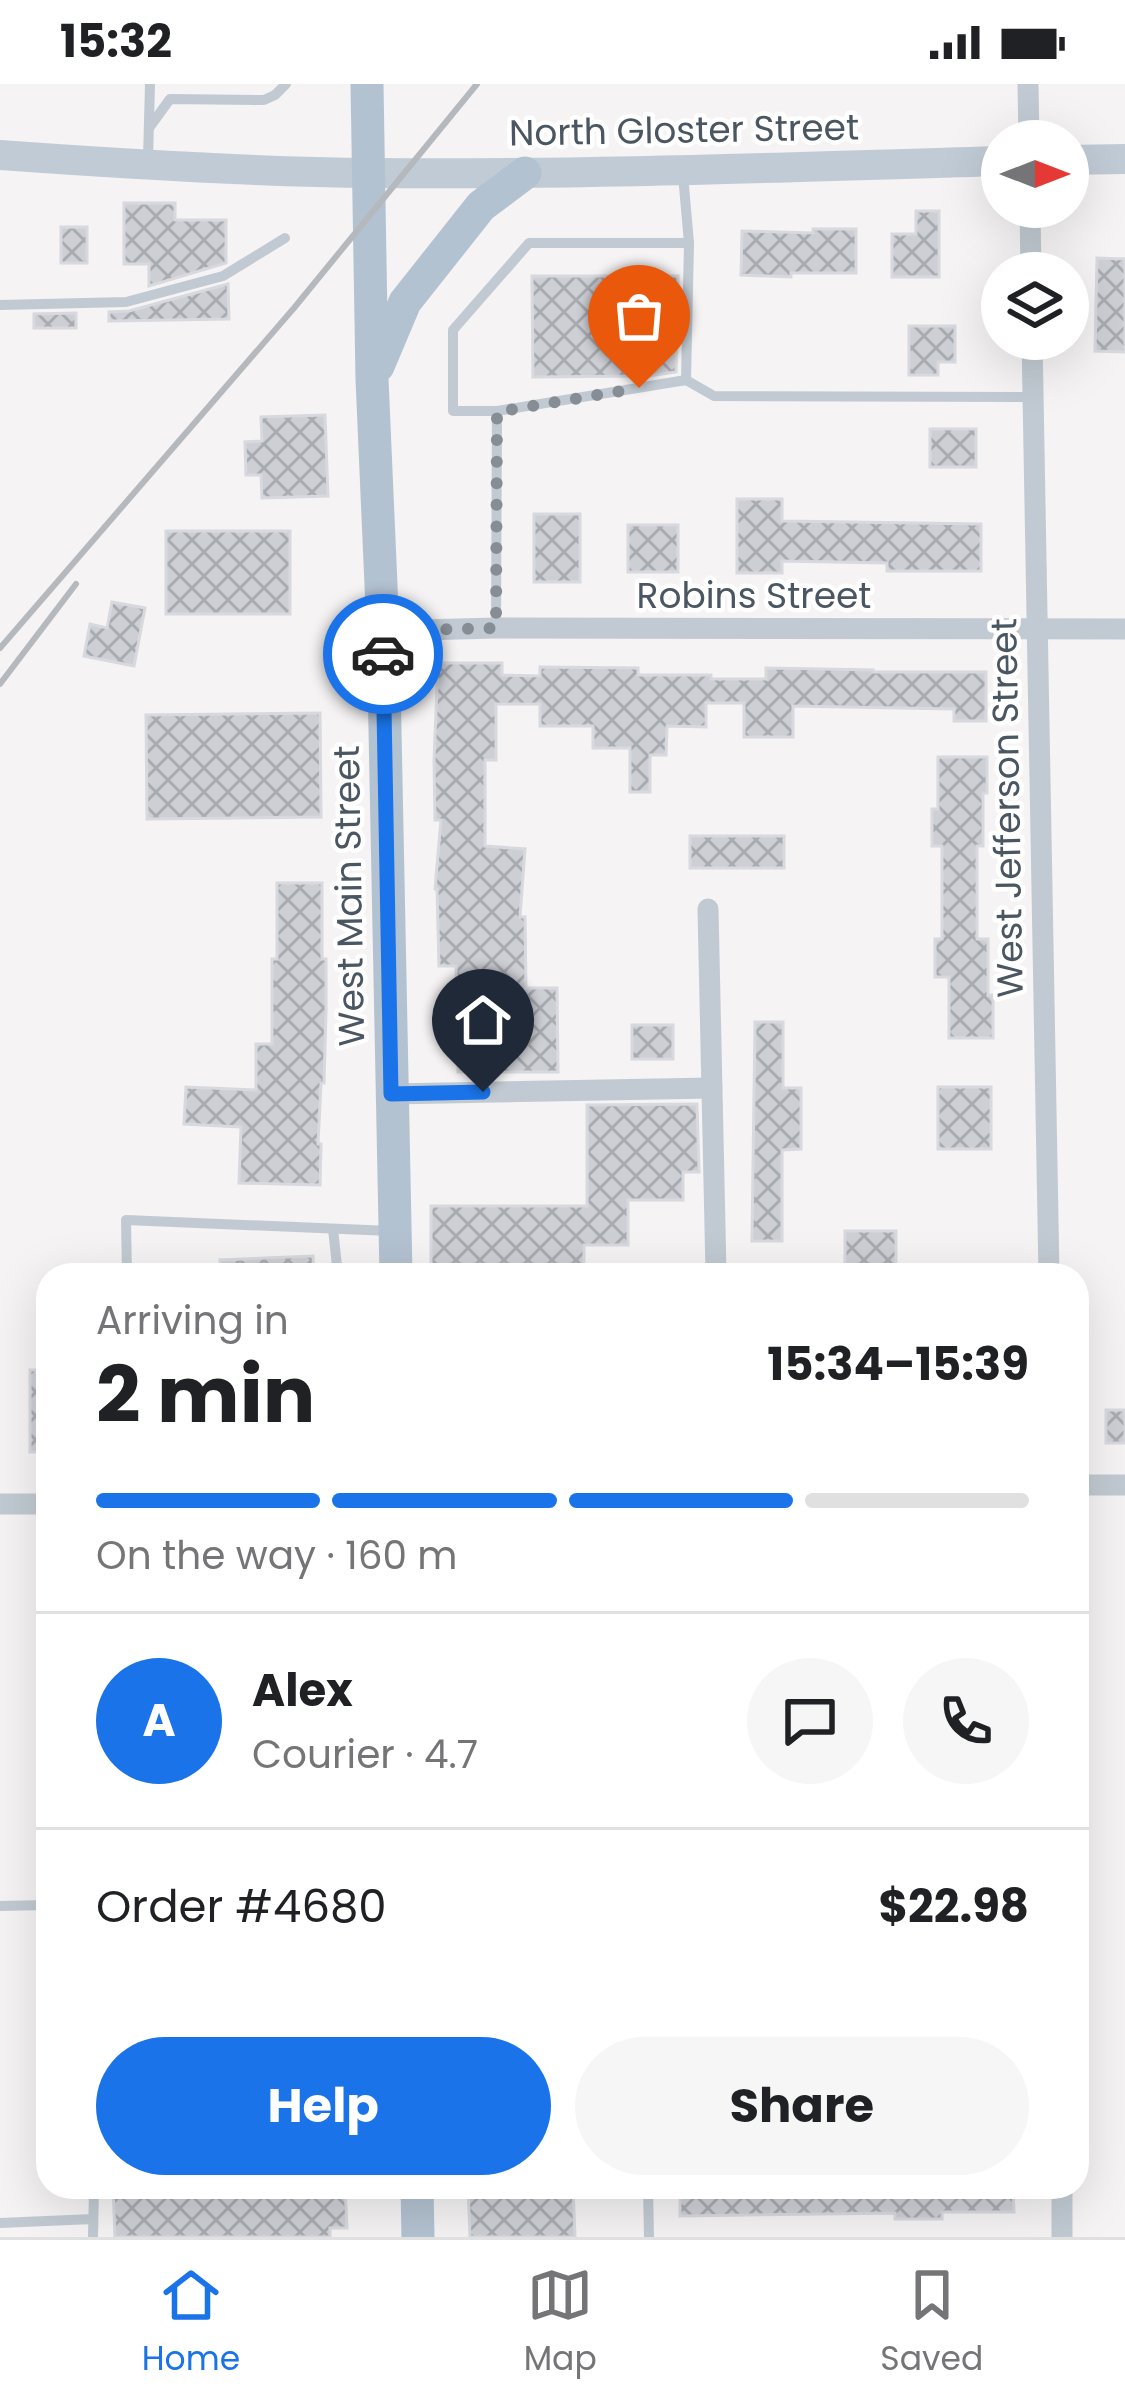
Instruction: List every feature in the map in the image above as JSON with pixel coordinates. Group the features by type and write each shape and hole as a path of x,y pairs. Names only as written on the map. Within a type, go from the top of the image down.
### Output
{"main road":[{"name":"West Main Street","path":"367,84 396,1263"},
{"name":"North Gloster Street","path":"0,155 148,166 368,173 682,171 981,162"},
{"path":"1089,160 1125,159"},
{"path":"372,379 405,302 482,206 525,172"},
{"path":"417,2199 418,2237"}],"street":[{"path":"1028,84 1029,120"},
{"name":"West Jefferson Street","path":"1032,360 1049,1263"},
{"name":"Robins Street","path":"383,631 1125,629"},
{"path":"708,909 716,1263"},
{"path":"391,1094 712,1088"},
{"path":"1089,1485 1125,1486"},
{"path":"0,1504 36,1504"},
{"path":"1062,2199 1062,2237"}],"lane":[{"path":"148,166 150,84"},
{"path":"149,128 170,99 264,100 286,84"},
{"path":"682,171 689,243 686,380"},
{"path":"0,305 125,302 223,276 285,238"},
{"path":"689,243 529,243 453,330 453,412 497,412 686,380 714,396 1033,398"},
{"path":"496,628 497,412"},
{"path":"127,1263 126,1220 395,1232"},
{"path":"333,1229 337,1263"},
{"path":"0,1906 36,1905"},
{"path":"93,2237 94,2199"},
{"path":"648,2199 649,2237"},
{"path":"0,2223 93,2219"}],"building":[{"path":"124,203 175,203 175,220 226,220 226,263 149,286 149,264 124,264"},
{"path":"916,211 939,211 939,277 892,277 892,234 916,234"},
{"path":"61,227 87,227 87,263 61,263"},
{"path":"813,229 856,229 856,273 741,275 742,231 813,233"},
{"path":"1097,258 1125,259 1125,352 1095,351"},
{"path":"532,276 678,276 676,372 533,377"},
{"path":"228,284 229,319 109,321 109,312 129,311"},
{"path":"76,313 76,328 34,328 34,314"},
{"path":"909,326 955,326 955,362 938,362 938,375 909,375"},
{"path":"325,415 328,496 262,498 261,475 246,475 245,442 262,441 261,417"},
{"path":"930,429 976,429 976,467 930,467"},
{"path":"737,499 782,499 782,521 981,524 981,571 887,571 887,563 782,561 782,573 737,573"},
{"path":"534,514 580,514 580,582 534,582"},
{"path":"628,525 678,525 678,572 628,572"},
{"path":"166,531 290,531 290,614 166,614"},
{"path":"112,602 145,608 134,666 84,656 90,624 107,628"},
{"path":"438,663 502,663 502,675 540,676 540,667 638,668 638,675 711,675 711,679 766,679 766,668 986,672 986,721 954,721 954,709 793,706 793,737 744,737 744,703 706,703 706,727 667,726 666,755 650,755 650,792 630,792 630,748 593,748 593,726 540,726 540,704 496,704 496,760 485,760 485,846 525,849 520,917 525,917 526,988 557,988 558,1072 458,1072 456,966 439,966 435,889 441,820 435,820"},
{"path":"320,713 321,817 147,819 146,715"},
{"path":"938,757 987,757 983,846 977,846 977,939 988,939 993,1038 949,1038 949,977 935,977 935,939 942,939 942,846 932,846"},
{"path":"690,836 784,836 784,868 690,868"},
{"path":"277,883 322,883 326,1011 320,1185 239,1183 241,1127 184,1124 186,1087 256,1090 256,1044 272,1044"},
{"path":"755,1022 783,1022 783,1088 801,1088 801,1149 782,1150 782,1241 752,1241"},
{"path":"632,1025 673,1025 673,1059 632,1059"},
{"path":"938,1087 991,1087 991,1149 938,1149"},
{"path":"697,1104 699,1172 683,1172 683,1200 628,1200 628,1245 584,1245 584,1263 431,1263 431,1206 587,1206 587,1105"},
{"path":"845,1231 896,1231 896,1263 845,1263"},
{"path":"313,1256 313,1263 220,1263"},
{"path":"30,1370 36,1370 36,1452 30,1452"},
{"path":"1106,1410 1125,1410 1125,1443 1106,1443"},
{"path":"113,2199 346,2199 347,2228 330,2228 330,2237 115,2237"},
{"path":"468,2199 573,2199 575,2237 470,2237"},
{"path":"680,2199 1013,2199 1014,2212 942,2212 942,2219 895,2219 895,2213 680,2216"}],"railway":[{"path":"0,648 294,308 477,84"},
{"path":"0,684 76,584"}],"way so far":[{"path":"383,654 383,631 496,628 497,412 639,388"}],"route":[{"path":"383,654 391,1094 483,1092"}]}
